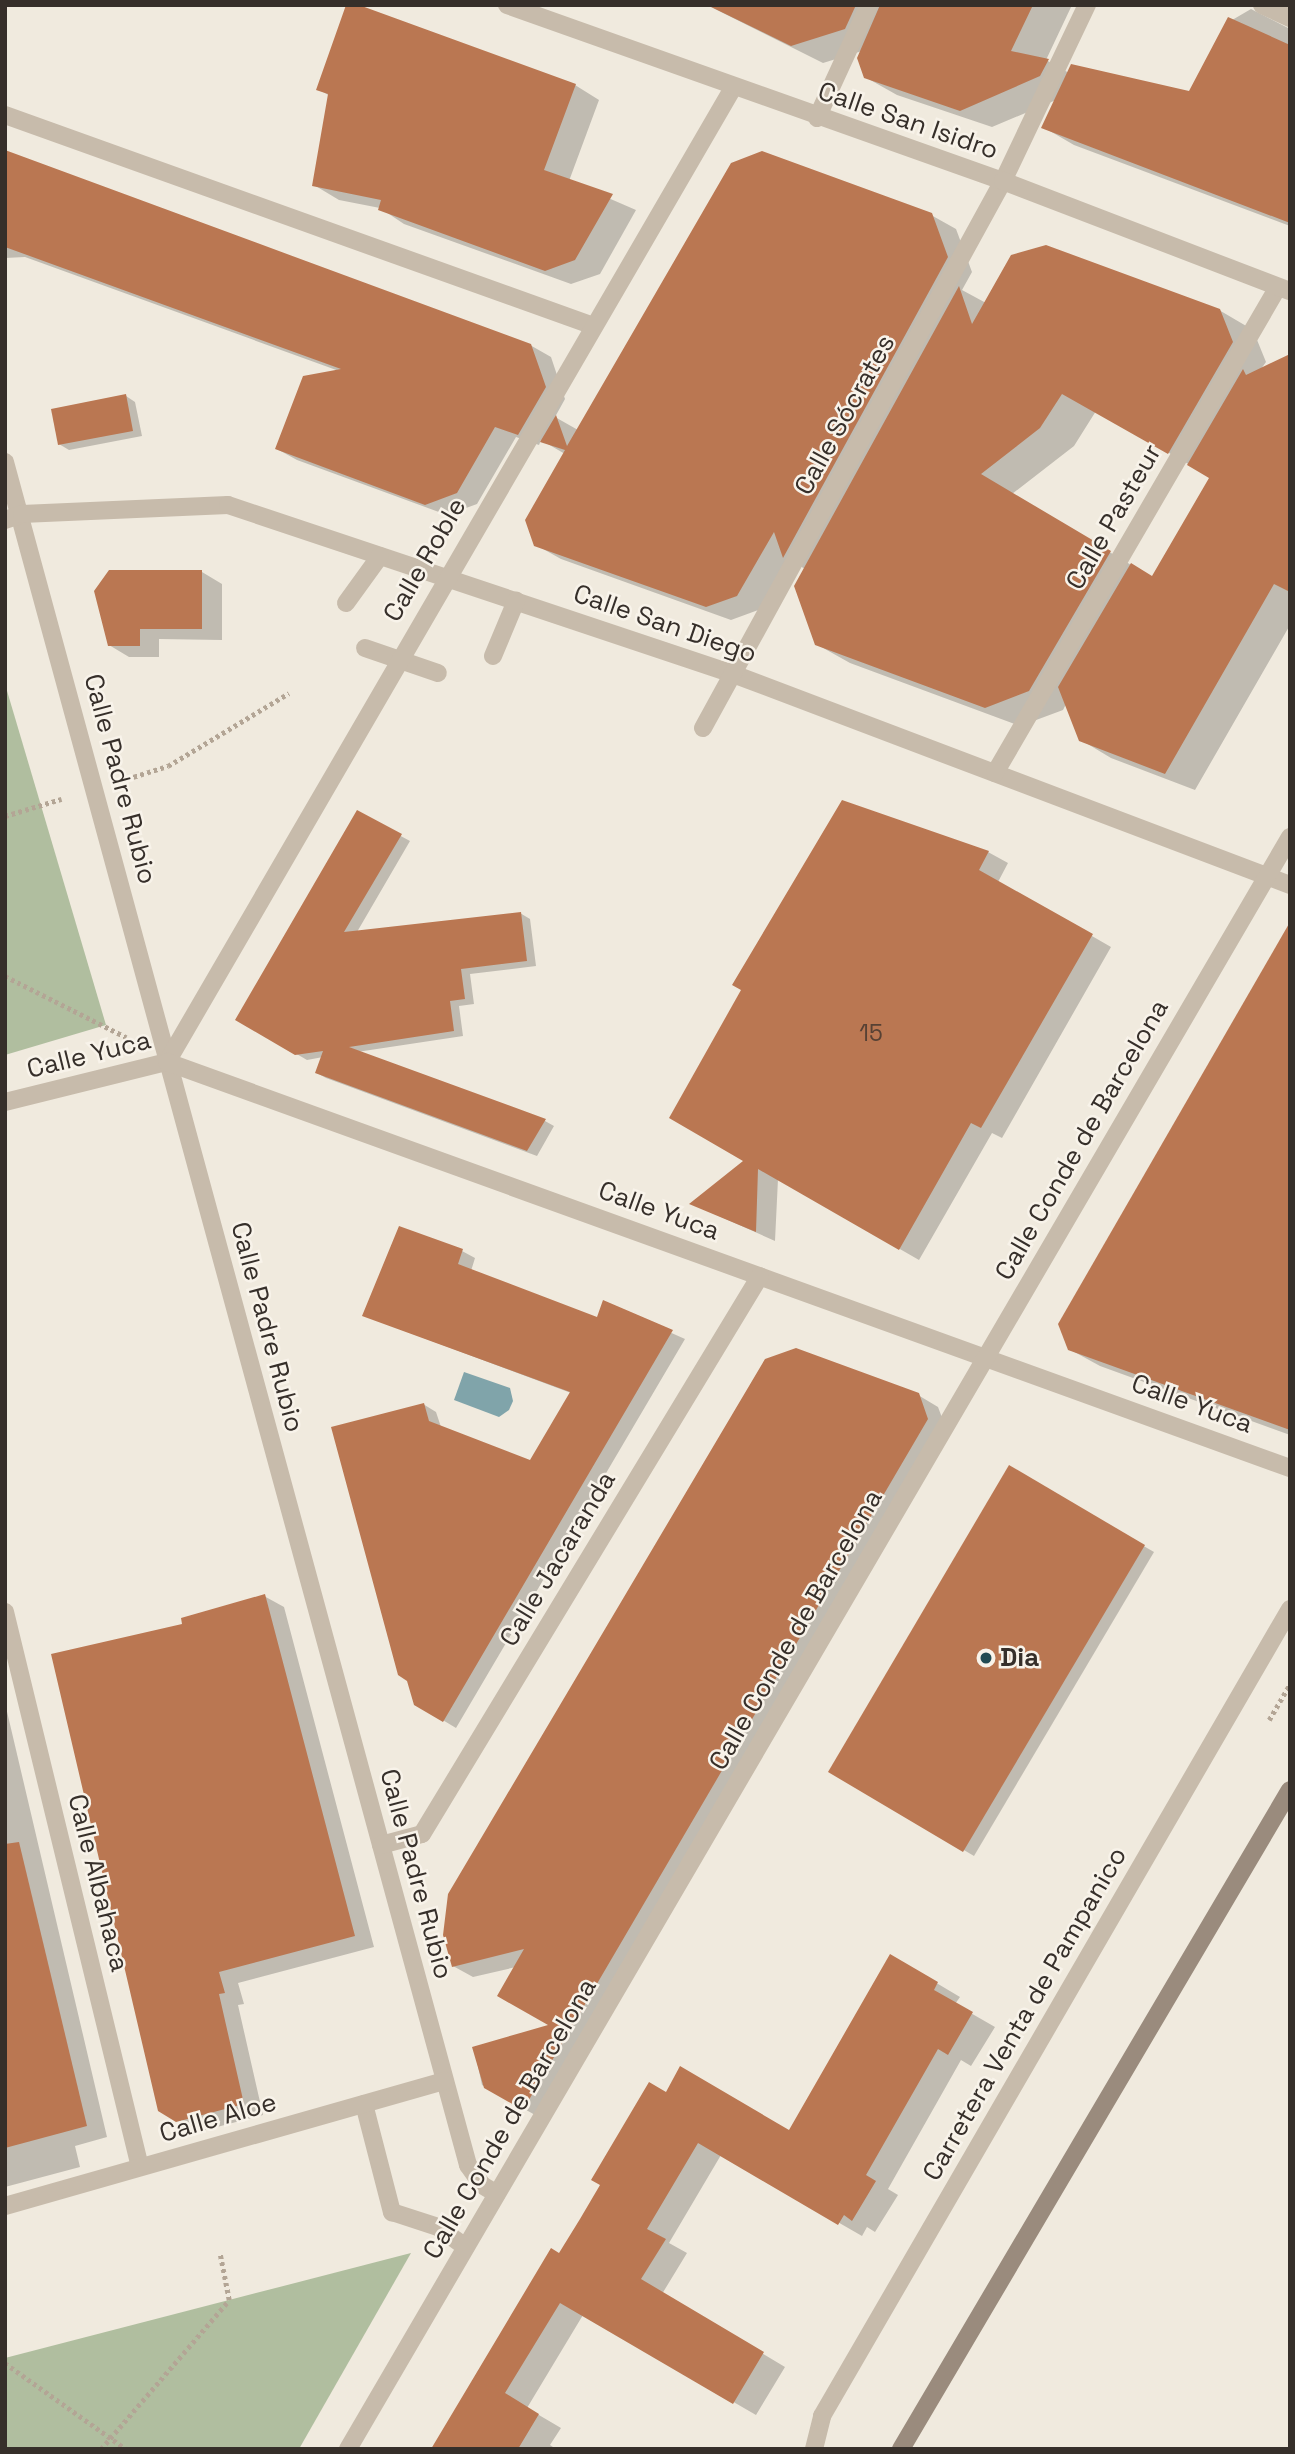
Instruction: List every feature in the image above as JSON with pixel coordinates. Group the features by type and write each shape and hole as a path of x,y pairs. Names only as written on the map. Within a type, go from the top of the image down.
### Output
{"main road":[{"path":"901,2449 1290,1790"}],"street":[{"name":"Calle San Isidro","path":"507,5 817,118 1003,181 1284,289"},
{"path":"817,118 869,5"},
{"name":"Calle Sócrates","path":"703,729 1003,181 1087,5"},
{"path":"1262,5 1290,18"},
{"name":"Calle Roble","path":"167,1062 591,325 733,88"},
{"path":"5,116 591,325"},
{"name":"Calle Pasteur","path":"995,773 1284,289"},
{"name":"Calle Padre Rubio","path":"5,462 14,517 96,789 167,1062 468,2165 482,2185 497,2194"},
{"name":"Calle San Diego","path":"14,517 228,505 733,674 1290,885"},
{"path":"346,603 380,556"},
{"path":"493,656 516,601"},
{"path":"365,648 438,673"},
{"name":"Calle Conde de Barcelona","path":"348,2449 1290,837"},
{"name":"Calle Yuca","path":"5,1102 167,1062 987,1356 1290,1468"},
{"name":"Calle Jacaranda","path":"381,1845 422,1834 760,1276"},
{"name":"Carretera Venta de Pampanico","path":"814,2449 829,2404 1290,1609"},
{"name":"Calle Albahaca","path":"5,1612 141,2167"},
{"name":"Calle Aloe","path":"5,2206 445,2081"},
{"path":"364,2104 392,2213 438,2227 466,2247"}],"path":[{"path":"5,816 169,766 289,693"},
{"path":"5,976 167,1062"},
{"path":"102,2449 229,2300 220,2255"},
{"path":"5,2363 126,2449"}],"green space":[{"path":"5,684 106,1025 5,1055"},
{"path":"411,2253 299,2449 5,2449 5,2358"}],"water":[{"path":"464,1372 510,1388 513,1401 509,1410 499,1417 454,1400"}],"building":[{"path":"346,5 359,5 576,84 544,170 613,194 575,260 545,271 378,210 381,200 312,186 328,94 316,90"},
{"path":"707,5 856,5 845,29 791,46"},
{"path":"880,5 1033,5 1011,51 1049,59 1040,76 960,111 864,78 857,58"},
{"path":"1228,17 1290,45 1290,223 1041,128 1071,64 1189,91"},
{"path":"5,150 531,344 546,387 518,435 495,427 457,493 425,505 275,449 303,376 341,369 5,247"},
{"path":"762,151 932,213 948,257 783,558 774,532 737,596 706,607 534,546 525,520 565,450 540,442 556,415 567,446 731,163"},
{"path":"1046,245 1220,309 1233,342 1168,454 1062,394 1040,428 981,474 1111,551 1029,691 985,708 815,645 794,586 959,286 972,324 1011,255"},
{"path":"1290,354 1290,592 1274,584 1165,774 1079,741 1058,687 1131,563 1152,576 1209,478 1187,465 1243,369 1246,375"},
{"path":"126,394 133,431 58,445 51,409"},
{"path":"109,570 202,570 202,629 140,629 140,646 108,646 94,591"},
{"path":"842,800 989,851 979,870 1093,934 981,1128 971,1123 899,1250 758,1169 756,1232 689,1204 743,1161 669,1118 741,990 732,985"},
{"path":"357,810 402,834 344,932 521,912 527,961 461,969 465,999 450,1001 454,1031 349,1047 546,1119 527,1151 315,1073 323,1051 295,1055 235,1020"},
{"path":"1290,922 1290,1430 1068,1350 1058,1324"},
{"path":"399,1226 463,1249 458,1264 597,1317 603,1300 673,1330 443,1722 414,1705 407,1681 398,1675 331,1427 424,1403 429,1421 530,1460 570,1392 362,1316"},
{"path":"796,1348 919,1393 928,1419 523,2110 484,2088 472,2047 548,2025 497,1996 524,1949 452,1967 443,1935 448,1894 765,1359"},
{"name":"Dia","path":"1009,1465 1145,1545 963,1852 828,1772"},
{"path":"265,1594 355,1936 219,1972 225,1993 219,1994 244,2104 176,2122 158,2111 51,1654 182,1624 181,1618"},
{"path":"19,1842 87,2126 5,2148 5,1844"},
{"path":"890,1954 938,1982 934,1990 973,2012 948,2055 938,2049 866,2175 876,2181 852,2221 844,2215 838,2225 698,2143 647,2229 666,2239 641,2279 764,2352 733,2404 560,2303 505,2393 539,2414 518,2449 431,2449 551,2248 559,2253 580,2219 600,2185 591,2180 649,2082 666,2092 680,2066 789,2130"}],"place":[{"name":"Dia","path":"986,1658"}]}
